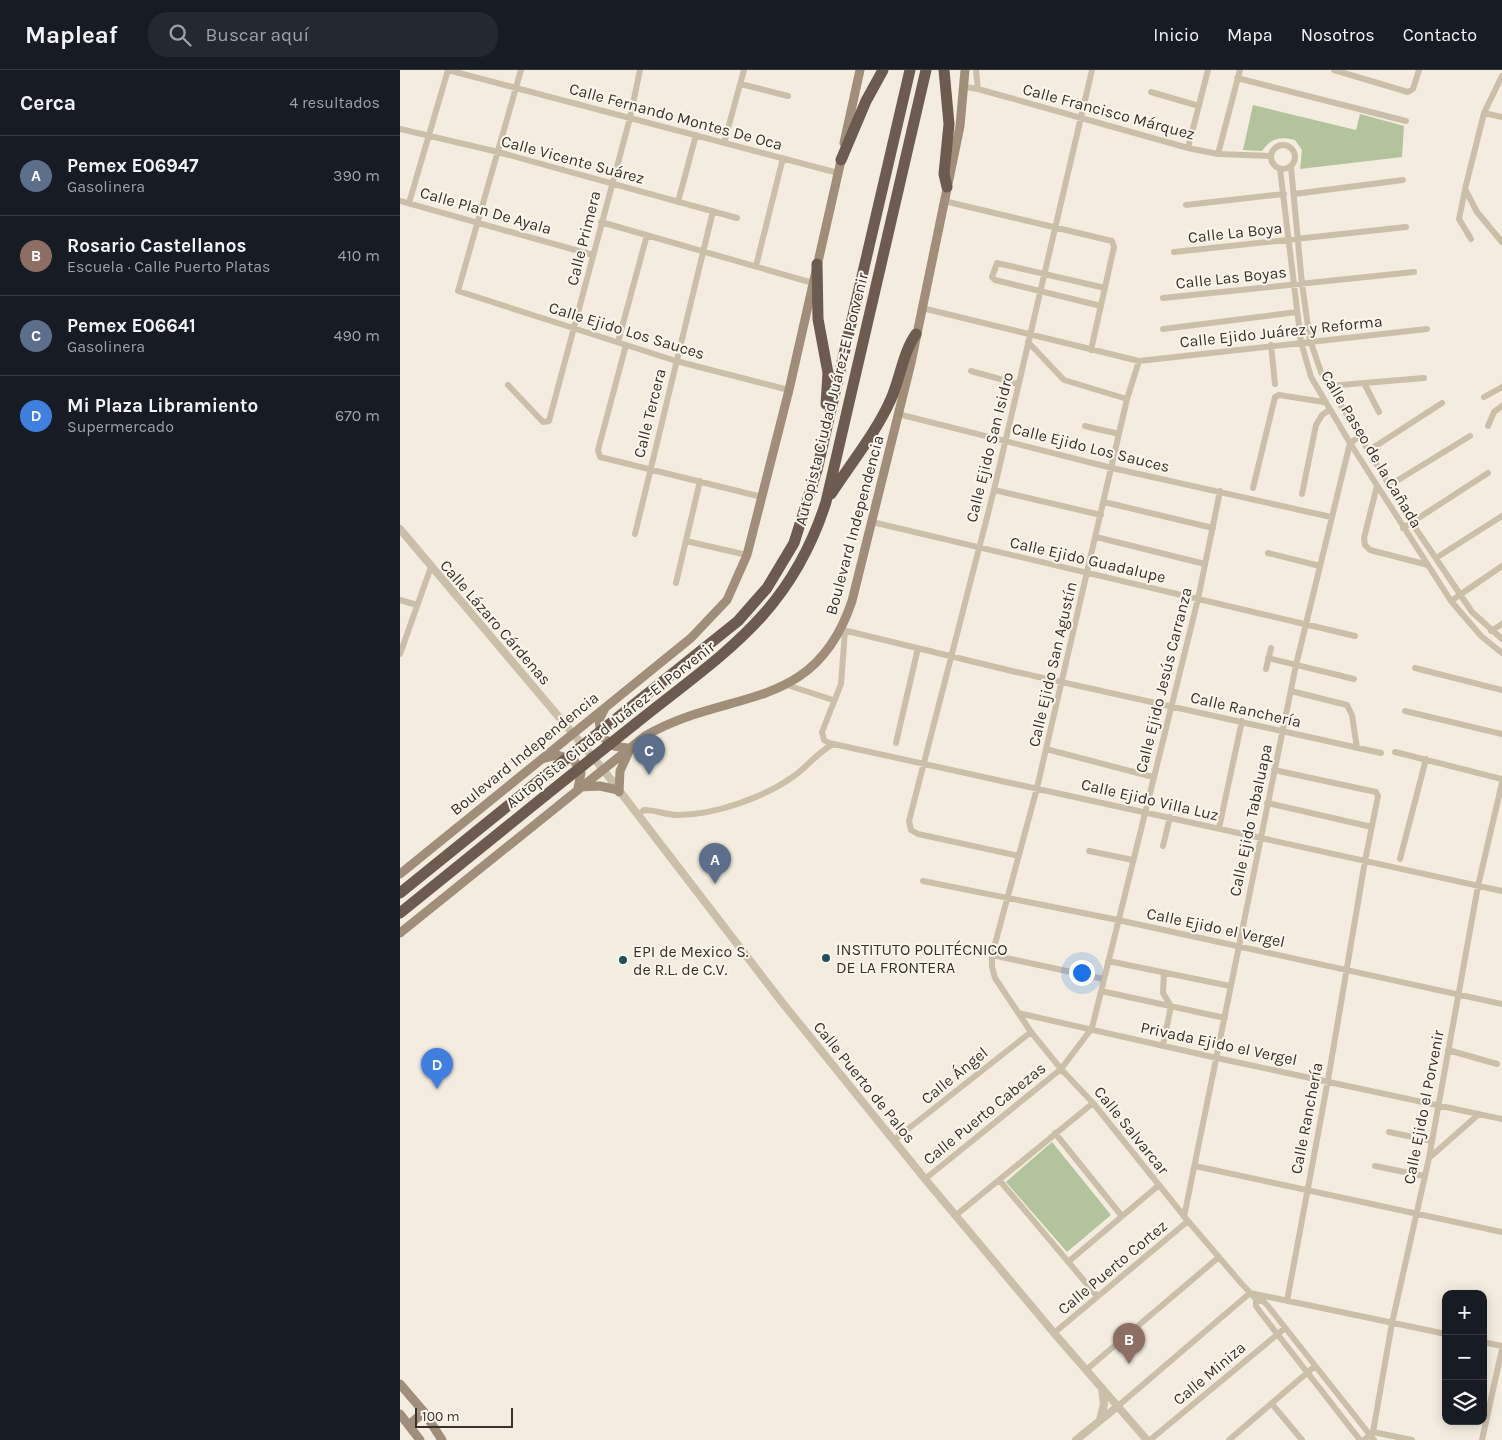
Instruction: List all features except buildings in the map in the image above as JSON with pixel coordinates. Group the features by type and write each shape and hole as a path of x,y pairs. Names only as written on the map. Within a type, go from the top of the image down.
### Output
{"highway":[{"path":"841,160 866,101 883,70"},
{"path":"400,893 726,632 762,595 784,562 800,531 824,439 910,70"},
{"name":"Autopista Ciudad Juárez-El Porvenir","path":"400,913 723,654 769,610 804,557 817,529 826,502 926,70"},
{"path":"944,70 948,117 944,174 947,187"},
{"path":"817,264 818,318 828,379 824,439"},
{"path":"826,502 884,412 896,387 910,345 916,334"}],"main road":[{"name":"Boulevard Independencia","path":"400,874 572,732 707,624 732,592 748,555 789,390 860,70"},
{"name":"Boulevard Independencia","path":"400,933 630,746 674,721 766,694 787,685 806,673 821,659 844,630 872,522 922,308 960,126 965,87 965,70"},
{"path":"537,761 557,755 574,760 581,773 579,788 600,786 619,791 620,770 630,746 609,744 599,731 599,720 608,704"},
{"path":"400,1384 424,1412 442,1440"},
{"path":"409,1425 424,1412"},
{"path":"400,1414 420,1440"}],"street":[{"name":"Calle Fernando Montes De Oca","path":"448,70 838,173"},
{"path":"409,203 448,70"},
{"path":"478,222 521,70"},
{"name":"Calle Primera","path":"508,385 543,422 548,423 553,413 611,183 630,118 640,70"},
{"path":"724,143 744,70"},
{"path":"976,70 978,89"},
{"name":"Calle Ejido San Isidro","path":"1019,856 918,834 911,830 909,821 994,490 1092,70"},
{"path":"1188,148 1208,70"},
{"path":"1218,154 1240,70"},
{"path":"1334,70 1406,91 1412,90 1419,70"},
{"path":"1471,239 1459,219 1484,113 1502,76"},
{"path":"1238,78 1406,121"},
{"path":"741,84 788,96"},
{"name":"Calle Francisco Márquez","path":"965,87 978,89 1188,148 1218,154 1270,156"},
{"path":"1151,92 1199,106"},
{"path":"1484,113 1502,117"},
{"name":"Calle Vicente Suárez","path":"400,129 498,152 737,218"},
{"path":"678,202 696,135"},
{"path":"1291,166 1280,169 1273,164 1270,156 1277,146 1289,146 1295,156 1291,166 1298,239"},
{"path":"756,266 782,158"},
{"name":"Calle Paseo de la Cañada","path":"1280,169 1301,342 1312,377 1324,402 1451,601 1481,636 1502,653"},
{"path":"1294,194 1404,180"},
{"path":"1465,189 1477,212 1502,242"},
{"path":"1186,205 1284,194"},
{"name":"Calle Plan De Ayala","path":"400,201 593,255"},
{"path":"944,201 1110,240 1113,243 1091,350"},
{"name":"Calle Tercera","path":"635,534 713,211"},
{"name":"Calle Ejido Los Sauces","path":"478,222 458,291 676,361 789,390"},
{"path":"601,222 813,283"},
{"name":"Calle La Boya","path":"1174,252 1406,227"},
{"path":"618,342 648,235"},
{"name":"Calle Paseo de la Cañada","path":"1298,239 1310,340 1328,386 1412,523 1472,612 1502,639"},
{"path":"1101,306 993,279 992,277 997,263 1105,288"},
{"name":"Calle Las Boyas","path":"1164,298 1414,272"},
{"name":"Calle Ejido Juárez y Reforma","path":"922,308 1029,339 1139,361 1427,328"},
{"path":"1163,328 1297,312"},
{"path":"1029,339 1057,376 1081,387 1127,399"},
{"path":"626,345 598,454 600,457 762,497"},
{"path":"1270,345 1275,384"},
{"name":"Calle Ejido San Agustín","path":"993,972 992,955 1009,898 1037,788 1127,399 1139,361"},
{"path":"971,371 1018,384"},
{"path":"1328,386 1424,378"},
{"path":"1364,383 1379,412"},
{"path":"1484,397 1502,387"},
{"path":"1253,488 1275,397 1279,395 1324,402"},
{"path":"1368,451 1442,403"},
{"path":"1488,426 1494,412 1502,406"},
{"path":"1302,494 1316,425 1322,415 1329,410"},
{"name":"Calle Ejido Los Sauces","path":"898,414 1112,468 1332,517"},
{"path":"1085,426 1119,434"},
{"path":"1390,485 1470,436"},
{"path":"1350,443 1359,437"},
{"name":"Calle Ejido Tabaluapa","path":"1186,1219 1238,945 1296,665 1350,443"},
{"path":"1403,528 1488,473"},
{"path":"676,583 700,481"},
{"path":"1377,486 1364,538 1364,545 1370,550 1428,565"},
{"path":"994,490 1101,516"},
{"name":"Calle Ejido Jesús Carranza","path":"1061,1069 1092,1028 1198,599 1220,491"},
{"path":"1104,502 1213,528"},
{"path":"1436,558 1502,516"},
{"name":"Calle Ejido Guadalupe","path":"872,522 1356,636"},
{"name":"Calle Lázaro Cárdenas","path":"400,529 430,567 572,732"},
{"path":"1096,537 1205,564"},
{"path":"686,541 748,555"},
{"path":"1268,553 1320,566"},
{"path":"1451,601 1502,566"},
{"path":"400,654 430,567"},
{"path":"400,600 417,605"},
{"path":"1491,631 1502,624"},
{"path":"787,685 833,700 842,678 844,630"},
{"name":"Calle Ranchería","path":"844,630 1060,682 1381,753"},
{"path":"896,743 918,648"},
{"path":"1266,669 1271,648"},
{"path":"1268,658 1354,679"},
{"path":"1415,668 1502,690"},
{"path":"1291,691 1345,703 1352,715 1357,748"},
{"name":"Calle Ejido Villa Luz","path":"833,700 822,732 822,738 833,744 1502,891"},
{"path":"1406,711 1502,734"},
{"path":"1219,828 1242,721"},
{"name":"Calle Puerto de Palos","path":"572,732 602,768 781,1001 955,1216 1054,1334 1149,1440"},
{"path":"638,815 644,810 669,814 689,814 761,795 796,775 822,751 833,744"},
{"path":"1046,749 1153,777"},
{"path":"1395,752 1502,778"},
{"path":"1400,859 1426,759"},
{"name":"Calle Ranchería","path":"1274,770 1378,794 1287,1300"},
{"name":"Calle Ejido el Porvenir","path":"1372,1436 1392,1323 1429,1158 1478,886 1499,809 1502,784"},
{"path":"1267,803 1372,827"},
{"path":"1163,846 1170,817"},
{"path":"1089,851 1133,860"},
{"name":"Calle Ejido el Vergel","path":"922,881 1238,945 1502,1004"},
{"path":"992,955 1104,980"},
{"path":"1108,961 1230,986"},
{"name":"Calle Salvarcar","path":"993,972 1031,1032 1061,1069 1094,1103 1186,1219 1250,1293 1268,1306 1372,1436"},
{"path":"1163,1045 1172,1006 1163,993 1164,973"},
{"name":"Privada Ejido el Vergel","path":"1101,991 1224,1018"},
{"name":"Privada Ejido el Vergel","path":"1018,1013 1502,1119"},
{"name":"Calle Ángel","path":"894,1140 1031,1032"},
{"path":"1448,1050 1497,1064"},
{"name":"Calle Puerto Cabezas","path":"925,1179 1061,1069"},
{"path":"955,1216 1094,1103"},
{"path":"1429,1158 1479,1114"},
{"path":"1389,1132 1432,1141"},
{"path":"1055,1133 1121,1215"},
{"path":"1195,1166 1502,1232"},
{"path":"1375,1166 1424,1176"},
{"path":"1000,1180 1097,1296"},
{"path":"1068,1262 1121,1215 1159,1185"},
{"name":"Calle Puerto Cortez","path":"1054,1334 1186,1219"},
{"path":"1086,1370 1219,1257"},
{"path":"1076,1440 1250,1293 1442,1333"},
{"name":"Calle Salvarcar","path":"1256,1299 1256,1306 1306,1374 1362,1440"},
{"name":"Calle Miniza","path":"1149,1440 1285,1328"},
{"path":"1482,1440 1502,1348 1487,1343"},
{"path":"1229,1440 1315,1366"},
{"path":"1100,1420 1104,1404 1102,1388"},
{"path":"1272,1404 1302,1440"},
{"path":"1362,1440 1372,1436 1412,1440"}],"green space":[{"path":"1253,105 1356,130 1360,114 1404,126 1402,157 1300,169 1302,150 1295,140 1280,138 1269,143 1262,151 1243,150"},
{"path":"1052,1142 1111,1215 1067,1252 1006,1182"}],"place":[{"name":"Pemex E06641","path":"649,775"},
{"name":"Pemex E06947","path":"715,884"},
{"name":"INSTITUTO POLITÉCNICO DE LA FRONTERA","path":"826,958"},
{"name":"EPI de Mexico S. de R.L. de C.V.","path":"623,960"},
{"name":"Mi Plaza Libramiento","path":"437,1089"},
{"name":"Rosario Castellanos","path":"1129,1364"}]}
